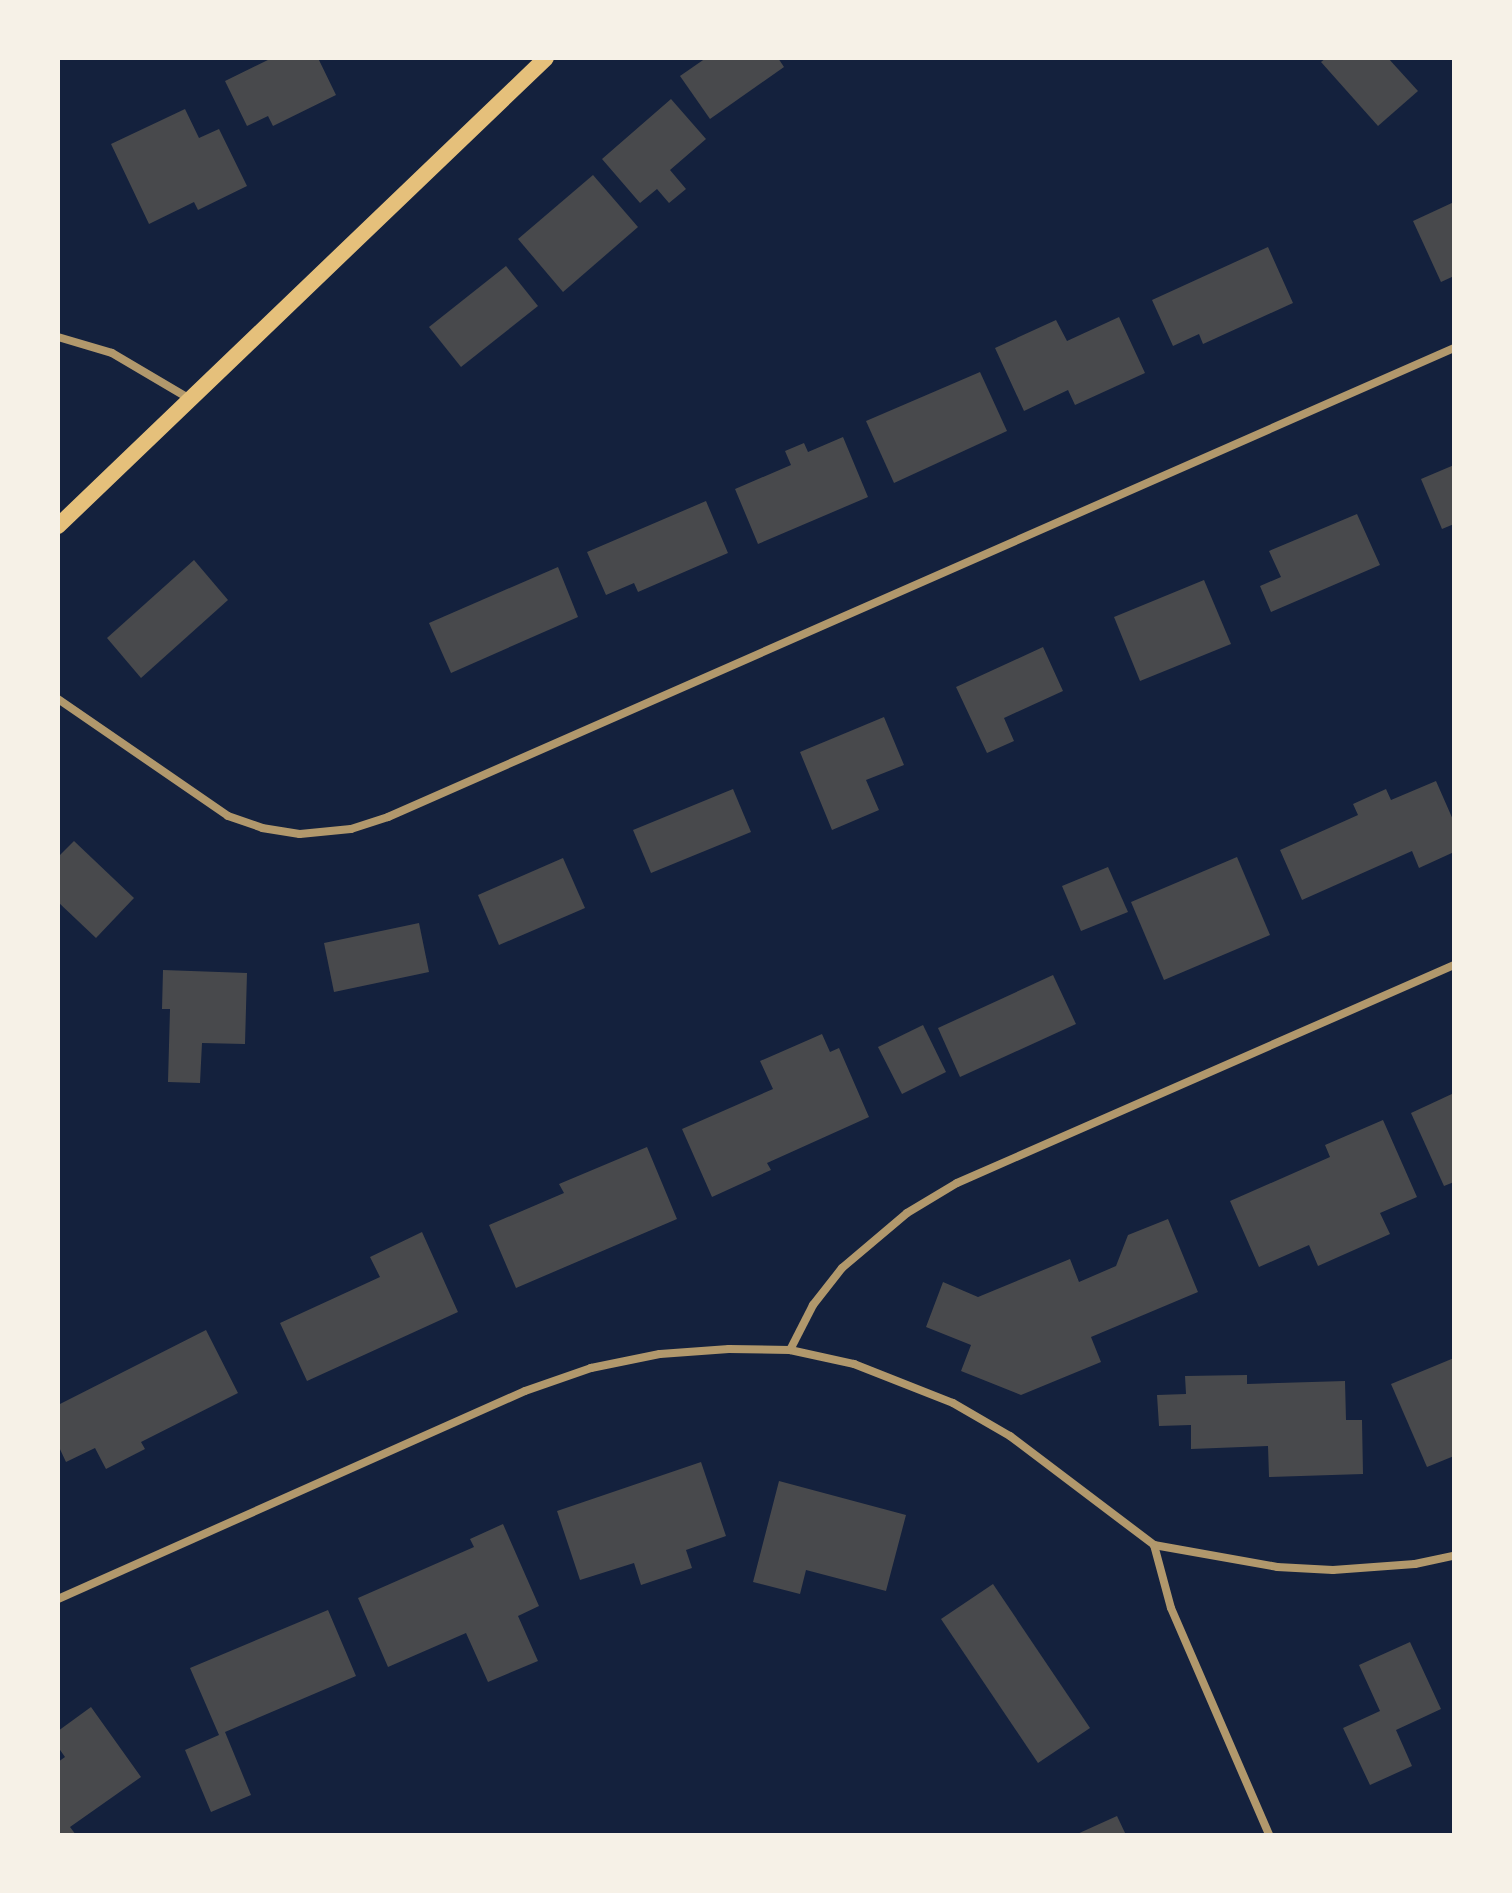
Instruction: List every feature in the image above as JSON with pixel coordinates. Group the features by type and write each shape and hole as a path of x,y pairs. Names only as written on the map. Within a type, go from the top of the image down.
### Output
{"main road":[{"path":"58,526 546,58"}],"street":[{"path":"58,337 112,353 190,399"},
{"path":"58,699 228,816 262,828 300,834 351,829 388,817 1454,348"},
{"path":"790,1350 813,1305 842,1268 907,1213 957,1183 1454,965"},
{"path":"58,1599 525,1391 591,1368 660,1354 729,1349 790,1350 854,1364 953,1403 1010,1436 1154,1545 1277,1567 1333,1570 1415,1564 1454,1556"},
{"path":"1154,1545 1175,1620 1269,1835"}],"building":[{"path":"272,58 318,58 336,95 273,126 268,116 247,126 225,81"},
{"path":"706,58 778,58 784,67 710,119 680,76"},
{"path":"1326,58 1388,58 1418,91 1378,126 1321,62"},
{"path":"671,99 706,139 670,170 686,189 669,203 657,189 640,203 602,159"},
{"path":"185,109 199,138 219,129 247,186 198,210 194,202 149,224 111,144"},
{"path":"593,175 638,227 563,292 518,239"},
{"path":"1454,202 1454,276 1441,282 1413,221"},
{"path":"1268,247 1293,303 1203,344 1199,334 1173,346 1152,300"},
{"path":"506,266 538,306 461,367 429,327"},
{"path":"1119,317 1145,373 1075,405 1068,390 1024,411 995,348 1056,320 1067,341"},
{"path":"980,372 1007,431 894,483 866,421"},
{"path":"843,437 868,497 758,544 735,489 791,465 785,451 804,443 808,452"},
{"path":"1454,465 1454,524 1442,529 1421,479"},
{"path":"706,501 728,553 638,592 634,583 606,595 587,552"},
{"path":"1357,514 1380,565 1271,612 1260,586 1281,577 1269,551"},
{"path":"194,560 228,600 141,678 107,638"},
{"path":"558,567 578,617 451,673 429,623"},
{"path":"1204,580 1231,644 1140,681 1114,617"},
{"path":"1043,647 1063,691 1004,718 1014,741 987,753 956,687"},
{"path":"884,717 904,765 866,780 879,810 832,830 800,752"},
{"path":"1436,781 1454,822 1454,852 1419,868 1412,851 1302,900 1280,850 1358,815 1353,804 1386,789 1391,800"},
{"path":"733,789 751,832 651,873 633,830"},
{"path":"74,841 134,898 96,938 58,902 58,857"},
{"path":"1237,857 1270,935 1164,980 1131,902"},
{"path":"563,858 585,908 499,945 478,895"},
{"path":"1108,867 1128,912 1081,931 1062,886"},
{"path":"419,923 429,972 334,992 324,943"},
{"path":"163,970 247,973 245,1044 202,1043 200,1083 168,1082 170,1009 162,1009"},
{"path":"1053,975 1076,1024 960,1077 938,1028"},
{"path":"923,1025 946,1072 902,1094 878,1047"},
{"path":"822,1034 830,1052 839,1048 869,1117 767,1163 771,1170 712,1197 682,1129 773,1089 760,1061"},
{"path":"1454,1093 1454,1182 1444,1186 1411,1113"},
{"path":"1383,1120 1417,1197 1380,1213 1390,1234 1318,1266 1309,1245 1259,1267 1230,1201 1330,1157 1325,1145"},
{"path":"647,1147 677,1219 516,1288 489,1225 564,1193 559,1184"},
{"path":"1168,1219 1198,1292 1091,1337 1101,1362 1021,1395 961,1371 971,1345 926,1327 943,1282 978,1297 1070,1259 1079,1282 1116,1266 1128,1235"},
{"path":"422,1232 458,1312 307,1381 280,1323 380,1277 370,1257"},
{"path":"206,1330 238,1393 141,1442 145,1449 106,1469 95,1448 66,1462 58,1445 58,1405"},
{"path":"1454,1358 1454,1456 1427,1467 1391,1384"},
{"path":"1247,1375 1247,1384 1345,1381 1346,1420 1362,1420 1363,1474 1269,1477 1268,1446 1191,1449 1191,1425 1159,1426 1157,1395 1186,1394 1185,1376"},
{"path":"701,1462 726,1536 686,1550 692,1568 641,1585 634,1563 580,1580 557,1511"},
{"path":"779,1481 906,1515 886,1591 806,1570 800,1594 753,1582"},
{"path":"503,1524 539,1606 518,1616 538,1661 488,1682 466,1633 388,1667 358,1598 474,1547 470,1539"},
{"path":"993,1584 1090,1728 1038,1763 941,1619"},
{"path":"328,1610 356,1676 225,1732 251,1795 211,1812 185,1750 219,1735 190,1668"},
{"path":"1410,1642 1441,1709 1396,1730 1412,1766 1370,1785 1343,1728 1380,1711 1359,1665"},
{"path":"91,1707 141,1777 70,1827 76,1835 58,1835 58,1762 65,1757 58,1747 58,1731"},
{"path":"1117,1816 1126,1835 1075,1835"}]}
